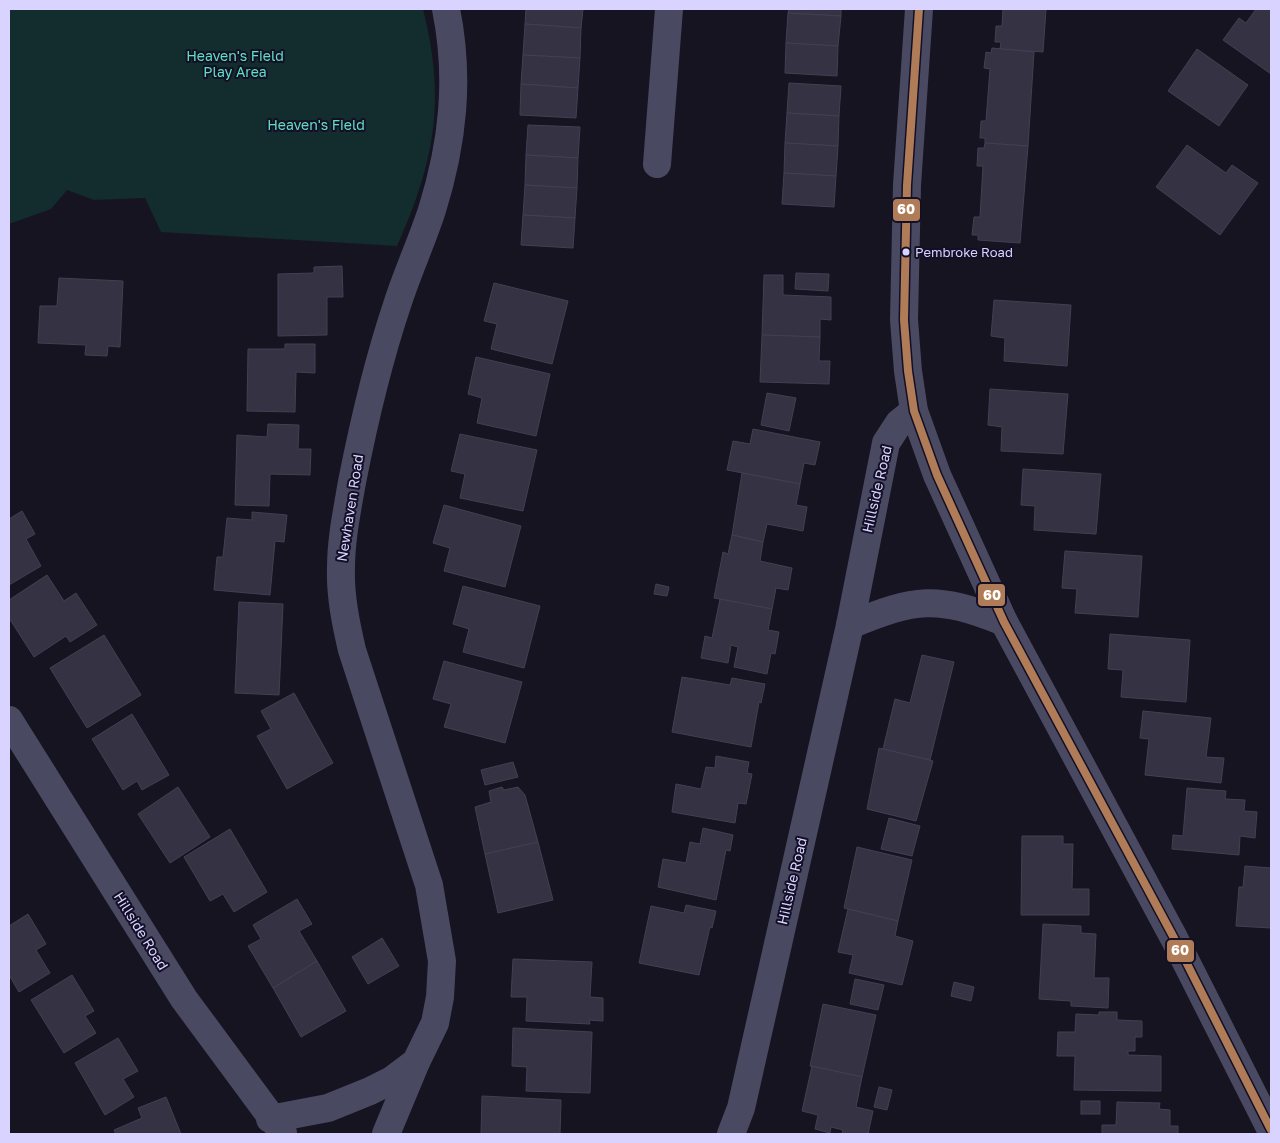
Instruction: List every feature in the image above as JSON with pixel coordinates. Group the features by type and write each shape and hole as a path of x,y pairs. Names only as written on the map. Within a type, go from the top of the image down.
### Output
{"street":[{"name":"Newhaven Road","path":"386,1134 416,1062 435,1023 440,997 442,960 429,886 352,650 346,623 340,569 342,538 374,382 398,302 432,210 449,138 455,104 454,69 446,9"},
{"path":"657,164 669,9"},
{"path":"919,9 906,185 904,320 914,411 937,475 1004,622 1246,1078 1271,1130"},
{"name":"Hillside Road","path":"731,1134 741,1108 850,626 886,443 899,423 914,411"},
{"path":"850,626 892,608 916,603 937,602 971,609 1004,622"},
{"name":"Hillside Road","path":"9,720 184,999 277,1126"},
{"name":"Newhaven Road","path":"277,1126 297,1116 342,1103 392,1080 416,1062"},
{"path":"1246,1078 1271,1089"}],"green space":[{"name":"Heaven's Field","path":"9,9 423,9 434,72 435,102 433,130 420,186 397,246 161,232 145,198 94,200 67,190 51,209 9,224"}],"building":[{"path":"526,9 583,9 581,28 525,24"},
{"path":"789,9 841,9 841,16 788,13"},
{"path":"1003,9 1046,9 1043,52 1000,49 1001,42 995,42 996,26 1002,26"},
{"path":"1256,9 1271,9 1271,74 1223,40 1239,18 1246,23"},
{"path":"788,13 841,16 838,46 786,43"},
{"path":"525,24 581,28 580,58 523,55"},
{"path":"786,43 838,46 837,76 785,73"},
{"path":"992,48 1034,52 1028,146 985,143 985,138 980,138 981,121 986,121 990,69 984,68 986,52 991,53"},
{"path":"1197,49 1248,85 1219,126 1168,91"},
{"path":"523,55 580,58 578,88 521,84"},
{"path":"789,83 841,86 839,116 787,113"},
{"path":"521,84 578,88 576,118 520,115"},
{"path":"787,113 839,116 838,146 785,143"},
{"path":"528,125 580,127 578,158 526,155"},
{"path":"785,143 838,146 836,176 784,173"},
{"path":"985,143 1028,146 1020,243 978,240 978,235 972,235 974,217 980,217 983,166 977,166 978,148 984,148"},
{"path":"1187,145 1226,173 1232,165 1258,183 1220,235 1156,187"},
{"path":"526,155 578,158 577,188 525,185"},
{"path":"784,173 836,176 834,207 782,204"},
{"path":"525,185 577,188 575,218 523,215"},
{"path":"523,215 575,218 573,248 521,245"},
{"path":"342,266 343,297 327,297 327,335 278,336 278,274 314,273 314,267"},
{"path":"796,273 829,274 828,291 795,289"},
{"path":"764,275 783,275 783,295 831,297 831,320 820,319 820,337 762,335"},
{"path":"59,278 123,281 120,347 108,346 107,356 85,355 86,345 38,343 40,306 57,306"},
{"path":"494,283 568,301 552,364 491,349 497,324 484,321"},
{"path":"994,300 1071,305 1067,366 1004,361 1005,338 991,336"},
{"path":"762,335 820,337 819,361 830,361 829,384 760,382"},
{"path":"285,344 315,344 315,373 296,372 295,412 247,411 248,349 285,349"},
{"path":"476,357 550,374 536,436 477,423 482,398 468,394"},
{"path":"990,389 1068,394 1063,454 1001,451 1002,427 988,425"},
{"path":"767,393 796,398 789,431 761,425"},
{"path":"268,424 299,425 298,449 311,449 310,475 270,474 269,506 235,505 237,435 267,437"},
{"path":"753,429 820,442 815,465 804,463 800,484 727,470 733,441 750,444"},
{"path":"460,434 537,450 523,511 460,498 465,474 451,471"},
{"path":"1023,469 1101,474 1096,534 1034,530 1035,506 1021,505"},
{"path":"742,473 800,484 796,505 807,507 803,531 767,524 763,542 732,535"},
{"path":"444,505 521,526 505,587 444,571 450,548 433,543"},
{"path":"22,511 35,534 26,539 41,566 9,585 9,519"},
{"path":"252,512 287,515 284,542 275,541 270,595 214,590 217,557 223,557 227,518 252,520"},
{"path":"732,535 763,542 760,561 792,568 788,590 776,588 772,609 714,598 723,552 728,554"},
{"path":"1065,551 1142,556 1138,617 1075,613 1077,589 1062,588"},
{"path":"47,575 64,601 76,593 97,625 70,642 66,636 34,657 9,618 9,600"},
{"path":"656,584 669,587 667,596 654,594"},
{"path":"463,586 540,606 524,668 463,652 469,629 453,624"},
{"path":"720,599 772,609 768,630 779,632 775,654 771,653 767,674 734,667 738,647 731,645 728,663 701,658 705,636 712,638"},
{"path":"239,602 283,604 279,695 235,693"},
{"path":"1110,634 1190,640 1186,702 1121,697 1123,670 1108,669"},
{"path":"104,635 141,695 87,728 50,668"},
{"path":"922,655 954,662 930,760 883,749 895,699 910,703"},
{"path":"444,661 522,682 505,743 444,727 451,704 433,699"},
{"path":"682,677 730,685 732,678 765,684 761,703 759,702 751,747 672,732"},
{"path":"294,693 333,763 287,789 257,736 271,729 261,711"},
{"path":"1143,711 1211,718 1206,757 1224,758 1221,783 1145,775 1149,739 1140,738"},
{"path":"132,714 169,775 142,790 137,781 123,790 92,739"},
{"path":"879,748 933,761 916,821 867,809"},
{"path":"716,756 749,762 747,773 752,774 746,804 738,803 735,823 672,812 676,784 701,789 706,767 715,768"},
{"path":"513,762 518,777 485,785 481,770"},
{"path":"178,787 210,837 170,863 138,814"},
{"path":"502,787 504,790 518,787 525,795 538,842 485,854 475,807 491,802 489,791"},
{"path":"1187,788 1226,791 1225,799 1245,800 1244,811 1257,812 1255,838 1240,836 1239,855 1172,849 1173,835 1183,836"},
{"path":"889,818 920,826 912,856 881,849"},
{"path":"703,828 733,835 730,851 726,850 716,900 658,887 663,859 686,863 690,842 700,844"},
{"path":"230,829 267,892 234,912 223,894 210,901 184,857"},
{"path":"1022,836 1063,836 1063,844 1073,844 1072,889 1089,889 1089,915 1021,915"},
{"path":"538,842 553,900 498,913 485,854"},
{"path":"857,847 912,860 898,921 844,908"},
{"path":"1245,866 1271,868 1271,928 1236,926 1239,887 1243,887"},
{"path":"297,899 312,924 299,931 317,961 273,988 248,946 261,939 253,925"},
{"path":"686,905 716,911 712,928 710,927 699,975 639,963 651,906 684,913"},
{"path":"848,909 898,921 895,936 913,941 902,985 849,973 853,955 838,952"},
{"path":"28,914 46,944 36,950 50,973 19,992 9,975 9,926"},
{"path":"1043,924 1081,926 1081,933 1096,934 1094,978 1109,978 1108,1008 1071,1006 1071,1001 1039,999"},
{"path":"382,938 399,966 368,984 352,957"},
{"path":"513,959 592,962 590,997 603,998 603,1021 589,1020 590,1024 526,1021 527,997 511,997"},
{"path":"317,961 346,1011 301,1037 273,988"},
{"path":"72,975 94,1011 85,1016 96,1033 64,1053 31,1000"},
{"path":"855,979 884,985 878,1010 850,1004"},
{"path":"954,982 974,987 971,1001 951,996"},
{"path":"823,1004 876,1015 862,1077 810,1066"},
{"path":"1099,1012 1117,1012 1117,1020 1142,1021 1142,1037 1135,1037 1135,1051 1128,1051 1128,1055 1161,1056 1161,1091 1074,1090 1075,1056 1057,1056 1058,1032 1075,1032 1076,1014 1099,1015"},
{"path":"513,1028 592,1032 590,1093 526,1091 527,1067 512,1066"},
{"path":"118,1038 138,1071 123,1079 134,1097 105,1115 75,1063"},
{"path":"812,1066 862,1077 856,1107 873,1111 868,1134 842,1134 843,1130 831,1127 830,1133 815,1129 818,1115 802,1111"},
{"path":"879,1087 892,1090 887,1110 874,1107"},
{"path":"482,1096 561,1100 560,1134 481,1134"},
{"path":"166,1097 181,1134 116,1134 114,1130 142,1118 138,1108"},
{"path":"1081,1101 1100,1101 1100,1114 1081,1114"},
{"path":"1117,1102 1160,1103 1159,1109 1170,1110 1170,1126 1178,1126 1178,1134 1102,1134 1102,1125 1116,1125"}],"transit line":[{"name":"60","path":"919,9 907,185 904,320 908,371 914,411 937,475 1004,622 1174,938 1271,1130"}],"place":[{"name":"Pembroke Road","path":"906,252"}],"park label":[{"name":"Heaven's Field Play Area","path":"235,64"}]}
